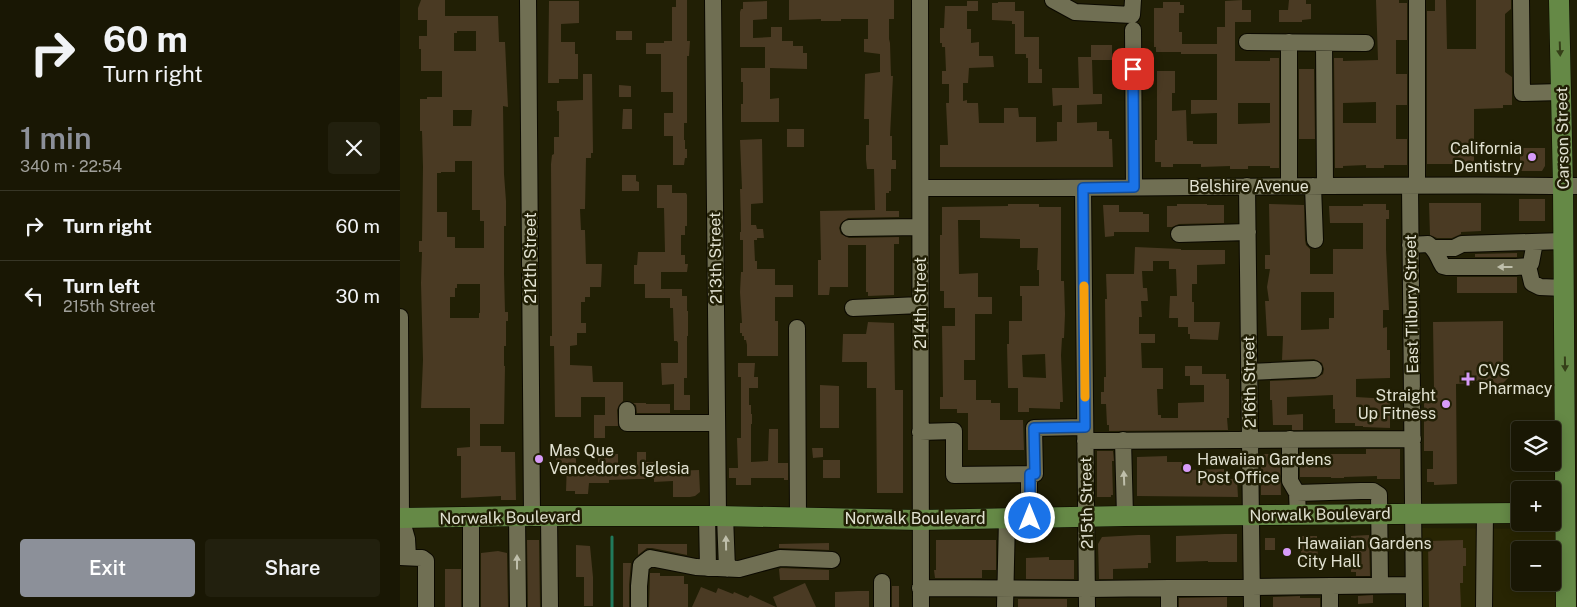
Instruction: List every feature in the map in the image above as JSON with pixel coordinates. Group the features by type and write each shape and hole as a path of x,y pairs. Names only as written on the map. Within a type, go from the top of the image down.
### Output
{"main road":[{"name":"Carson Street","path":"1559,0 1562,92 1570,186 1564,241 1566,607"},
{"name":"Norwalk Boulevard","path":"400,518 717,516 920,520 1087,516 1511,513"}],"street":[{"name":"212th Street","path":"528,0 532,516"},
{"name":"213th Street","path":"713,0 717,516"},
{"name":"214th Street","path":"920,0 920,607"},
{"path":"1053,0 1075,12 1132,15 1134,187"},
{"name":"East Tilbury Street","path":"1414,607 1410,245 1414,185 1417,0"},
{"path":"1521,0 1522,93 1562,92"},
{"path":"1247,42 1366,43"},
{"path":"1289,42 1289,186"},
{"path":"1315,240 1319,186 1324,42"},
{"name":"216th Street","path":"1247,186 1252,607"},
{"name":"Belshire Avenue","path":"921,188 1570,186"},
{"name":"215th Street","path":"1083,188 1087,607"},
{"path":"849,228 920,227"},
{"path":"1179,234 1248,232"},
{"path":"1433,248 1454,248 1462,244 1564,241"},
{"path":"1535,242 1531,263 1528,266 1532,283 1540,287 1564,288"},
{"path":"1410,245 1428,244 1436,251 1443,266 1447,267 1528,266"},
{"path":"853,308 920,305"},
{"path":"400,317 400,518 407,538 404,557 422,558 426,561 426,607"},
{"path":"797,328 798,517"},
{"path":"1249,372 1314,370"},
{"path":"627,410 627,424 717,423"},
{"path":"920,432 954,431 954,475 1035,474 1034,428 1123,440 1413,441"},
{"path":"1123,440 1125,516"},
{"path":"1290,441 1290,481 1297,493 1298,515"},
{"path":"1030,474 1030,518"},
{"path":"1297,493 1360,491 1370,514 1380,585"},
{"path":"1329,492 1329,514"},
{"path":"1484,607 1485,513"},
{"path":"518,607 532,516"},
{"path":"532,516 550,607"},
{"path":"708,568 717,516"},
{"path":"717,516 727,569"},
{"path":"471,517 471,607"},
{"path":"1005,607 1007,518"},
{"path":"639,607 641,565 650,558 708,568 739,570 780,558 832,560"},
{"path":"882,582 882,607"},
{"path":"920,588 1087,589 1413,585"},
{"path":"1330,586 1330,607"},
{"path":"1169,588 1169,607"}],"shaded area":[{"path":"1420,528 1555,531 1555,541 1511,541 1511,591 1556,591 1556,607 1421,607"}],"building":[{"path":"421,0 445,0 445,16 498,16 499,42 505,42 508,107 503,106 506,201 504,273 505,312 508,312 508,321 506,321 506,346 504,346 504,424 480,424 480,446 501,446 501,452 515,452 516,500 501,500 501,496 461,498 461,456 457,456 457,448 470,447 470,408 421,408 423,360 422,252 419,252 419,241 422,241 423,167 420,99 442,97 442,71 421,71 419,36 427,36 427,20 418,20 418,8","holes":["457,31 476,31 476,51 454,51 454,33 457,33","453,110 472,110 471,126 453,126","455,161 472,161 472,210 480,210 480,221 484,221 484,248 455,248 455,237 447,237 447,212 437,212 437,173 455,172","457,284 480,284 479,318 450,318 450,297 455,297 455,288 457,288"]},
{"path":"676,0 687,0 687,41 690,41 689,56 687,56 687,123 684,123 687,158 685,158 684,165 673,165 673,136 664,136 664,113 673,113 673,92 661,92 661,54 646,54 646,43 672,41 672,7 676,7"},
{"path":"789,0 894,0 894,19 889,19 891,76 893,76 890,136 892,136 892,160 896,160 896,169 891,169 891,191 886,193 886,211 899,211 899,217 848,218 841,223 839,228 841,234 849,238 899,237 899,244 894,244 894,295 868,296 868,292 866,292 866,245 848,245 848,287 830,287 829,295 818,295 818,260 821,260 820,211 875,210 874,169 867,169 866,160 866,145 869,145 869,119 864,119 865,74 880,72 880,54 864,52 864,39 868,39 868,19 841,19 841,21 821,21 821,19 789,20"},
{"path":"1242,0 1242,10 1251,10 1251,22 1235,22 1235,61 1270,61 1270,58 1279,58 1279,168 1248,166 1248,169 1230,169 1230,166 1201,167 1201,164 1173,164 1173,167 1161,167 1161,162 1155,162 1155,140 1157,140 1157,71 1175,71 1175,93 1172,93 1172,111 1186,110 1187,141 1193,141 1193,144 1217,144 1217,113 1191,114 1191,100 1217,100 1217,54 1156,52 1156,47 1154,47 1154,8 1163,8 1163,2 1180,2 1180,5 1184,5 1184,13 1179,13 1179,32 1182,32 1182,44 1217,44 1217,27 1225,27 1225,1","holes":["1238,103 1270,103 1270,123 1238,124"]},
{"path":"1289,0 1306,0 1306,4 1311,4 1311,19 1302,20 1302,22 1279,22 1279,10 1288,10"},
{"path":"1376,0 1399,0 1399,3 1407,3 1407,40 1396,40 1396,74 1407,74 1407,105 1396,105 1396,139 1407,139 1407,165 1384,165 1384,168 1366,168 1366,165 1335,168 1334,58 1343,58 1343,61 1378,60","holes":["1376,102 1376,123 1343,123 1343,103"]},
{"path":"1435,0 1446,0 1447,49 1476,49 1476,0 1511,0 1511,9 1505,14 1505,72 1512,77 1512,105 1503,105 1503,108 1474,109 1474,164 1453,166 1453,164 1427,164 1427,11 1435,11"},
{"path":"549,1 579,1 579,23 561,24 561,42 575,42 575,54 578,54 578,79 559,79 559,83 548,83"},
{"path":"767,1 767,19 753,20 753,38 771,37 771,27 782,27 782,41 793,41 793,46 803,46 803,53 807,53 807,69 770,68 770,99 779,98 779,122 741,122 743,82 741,82 741,68 765,68 765,47 740,47 740,12 743,9 743,2"},
{"path":"967,1 978,1 978,11 967,11"},
{"path":"1015,2 1015,11 1024,11 1024,37 1039,37 1039,69 1042,69 1042,83 1028,83 1028,58 1026,58 1026,54 1015,54 1015,24 1012,24 1012,21 992,20 992,3"},
{"path":"945,6 967,6 967,29 971,29 971,43 979,42 979,56 993,56 994,67 969,68 968,83 963,83 963,101 967,100 967,103 978,103 979,123 1004,123 1004,108 1018,108 1019,117 1036,117 1036,142 1057,141 1057,122 1062,122 1062,105 1053,106 1052,88 1079,88 1078,57 1091,57 1091,45 1112,45 1112,60 1092,60 1093,94 1102,94 1102,104 1077,105 1077,123 1097,122 1097,131 1109,131 1109,139 1112,139 1113,167 940,167 940,145 948,145 946,103 949,103 949,84 942,84 942,71 946,71 945,47 942,47 942,43 940,43 940,28 944,28"},
{"path":"616,31 632,31 632,40 616,40"},
{"path":"1299,69 1314,69 1315,139 1299,139"},
{"path":"583,74 592,74 593,153 591,153 591,158 586,158 585,209 580,209 581,230 585,230 586,264 602,264 601,287 590,287 590,297 585,297 585,302 581,302 581,323 586,323 586,333 577,333 577,345 570,346 570,365 592,366 593,382 623,382 623,401 617,410 618,426 605,426 605,438 594,438 594,415 605,415 605,397 581,397 581,417 555,417 554,346 550,346 550,336 552,336 551,164 552,155 554,154 554,137 559,137 557,101 583,100"},
{"path":"619,85 631,86 631,97 619,97"},
{"path":"623,109 632,109 632,129 622,129"},
{"path":"787,129 804,129 804,147 787,147"},
{"path":"762,139 763,203 751,204 751,225 756,225 757,229 763,229 764,238 754,240 755,261 757,261 757,269 775,269 775,285 793,285 793,297 775,297 775,321 778,321 778,356 747,356 746,340 744,340 742,333 740,333 740,323 742,323 740,292 741,272 743,272 743,240 740,240 740,189 742,189 740,140"},
{"name":"California Dentistry","path":"1520,148 1545,148 1545,166 1542,171 1520,171"},
{"path":"622,175 636,175 636,181 639,182 639,191 622,191"},
{"path":"657,185 672,185 672,193 686,193 687,195 687,226 685,226 685,235 681,235 681,255 685,255 685,264 688,264 687,272 661,272 661,289 682,289 682,296 687,296 687,378 684,378 684,395 690,395 690,410 674,410 674,384 662,385 661,363 678,363 678,343 674,341 673,308 670,308 670,298 645,298 645,284 634,284 634,265 637,265 638,252 665,252 664,208 657,208"},
{"path":"1519,199 1545,199 1545,221 1519,221"},
{"path":"1429,203 1481,203 1481,231 1461,232 1461,234 1452,238 1437,238 1430,235"},
{"path":"1008,204 1039,204 1039,207 1061,207 1061,281 1064,281 1065,314 1061,355 1063,402 1060,402 1060,409 1029,408 1029,412 1018,412 1018,388 1008,388 1007,344 1009,344 1009,321 1022,321 1020,286 1039,286 1039,270 1037,270 1038,248 1020,248 1020,239 980,238 980,220 958,220 959,274 978,273 978,297 992,297 992,314 975,314 975,360 964,360 964,380 976,380 976,400 991,400 991,403 1000,403 1000,420 1023,420 1024,450 968,450 968,413 957,413 957,409 940,409 940,397 943,397 942,326 955,326 955,308 944,308 944,291 940,291 942,207 1008,206","holes":["1045,354 1046,378 1023,377 1022,355"]},
{"path":"1177,204 1224,205 1224,223 1179,224 1167,227 1167,206 1177,206"},
{"path":"1269,204 1304,205 1305,240 1306,245 1310,249 1310,274 1333,274 1333,249 1363,249 1363,223 1330,223 1329,206 1386,204 1386,210 1389,210 1389,219 1386,219 1386,249 1389,310 1383,310 1383,328 1387,327 1387,350 1390,350 1390,378 1356,379 1356,397 1390,399 1390,428 1355,426 1355,423 1335,423 1333,395 1287,397 1287,415 1303,414 1303,430 1292,430 1292,425 1273,425 1270,381 1315,379 1323,374 1324,369 1322,363 1314,359 1282,360 1283,336 1267,336 1265,301 1269,301 1267,287 1270,269 1265,269 1265,255 1270,255","holes":["1301,292 1334,292 1334,318 1329,318 1329,329 1301,330"]},
{"path":"1103,205 1119,205 1119,212 1143,212 1143,214 1149,214 1149,232 1114,232 1114,236 1105,237"},
{"path":"1135,247 1225,250 1225,264 1197,265 1197,284 1192,284 1194,322 1220,322 1218,340 1190,339 1188,327 1178,327 1178,318 1169,318 1170,296 1177,296 1176,269 1169,269 1169,261 1153,261 1153,271 1142,271 1143,288 1147,288 1148,301 1141,301 1142,317 1139,317 1139,334 1155,334 1155,343 1141,343 1142,368 1163,368 1163,389 1157,389 1158,415 1161,415 1161,418 1178,418 1178,403 1204,402 1204,385 1190,385 1190,376 1185,376 1185,366 1202,366 1202,374 1226,374 1226,379 1229,379 1228,430 1109,431 1106,404 1101,404 1101,392 1104,392 1104,377 1106,377 1106,274 1134,274"},
{"path":"1517,253 1517,257 1475,257 1475,254"},
{"path":"1457,277 1517,277 1517,293 1457,293"},
{"path":"1503,321 1503,372 1509,377 1499,387 1493,381 1473,381 1473,383 1456,384 1457,484 1434,485 1434,482 1427,482 1427,469 1433,469 1433,451 1424,451 1424,390 1434,390 1433,322"},
{"path":"868,322 894,323 895,390 903,390 903,493 877,493 876,388 867,388 867,362 842,362 843,334 866,334"},
{"path":"738,363 755,363 754,377 758,377 758,388 749,388 749,405 751,405 752,414 751,462 768,461 769,429 778,429 778,463 788,463 788,480 784,480 784,478 751,478 751,485 736,485 736,478 729,478 729,468 738,468 737,438 741,438 741,377 738,377"},
{"path":"820,385 839,386 839,428 820,428"},
{"path":"633,403 670,404 670,413 637,413 636,405"},
{"path":"556,448 576,448 576,466 598,466 598,454 618,454 618,465 637,465 637,452 646,452 646,462 661,464 661,466 665,466 667,471 699,470 700,492 690,497 673,497 673,481 654,482 654,479 637,479 609,480 609,483 589,483 588,494 575,494 575,491 566,491 567,463 556,463"},
{"path":"812,448 823,448 823,457 813,458"},
{"path":"1366,449 1400,449 1400,479 1377,479 1377,476 1344,478 1300,477 1300,454 1366,454"},
{"path":"1097,451 1113,451 1113,495 1111,497 1097,497"},
{"path":"1261,454 1280,454 1281,495 1261,495"},
{"path":"1167,456 1167,462 1182,462 1182,464 1186,464 1186,470 1224,469 1224,479 1237,479 1238,497 1137,496 1137,457"},
{"path":"823,460 840,460 840,478 823,478"},
{"path":"1237,534 1237,562 1176,562 1176,536"},
{"path":"1150,535 1151,563 1148,563 1148,568 1113,569 1113,579 1099,579 1098,544 1102,537"},
{"path":"1369,535 1370,576 1356,576 1356,572 1351,572 1351,536"},
{"path":"1301,536 1317,536 1318,560 1301,561"},
{"path":"1265,538 1275,538 1275,550 1265,550"},
{"path":"527,540 539,540 540,607 528,607"},
{"path":"936,540 996,540 996,570 982,570 982,578 935,578"},
{"path":"1463,540 1463,548 1466,548 1466,566 1463,566 1463,583 1460,583 1461,607 1429,607 1428,541"},
{"path":"829,543 829,550 779,548 779,544"},
{"path":"638,544 687,544 687,555 647,548 638,555"},
{"path":"576,545 590,546 593,606 584,606 584,577 576,577"},
{"path":"498,551 507,553 508,607 481,607 481,553"},
{"path":"1049,557 1049,560 1074,560 1074,579 1026,579 1026,558"},
{"path":"623,563 631,563 629,607 623,607"},
{"path":"445,569 461,569 461,607 445,607"},
{"path":"779,569 829,570 829,580 780,580"},
{"path":"650,573 660,573 660,576 684,576 684,584 688,584 688,607 649,607"},
{"path":"805,583 816,607 777,607 773,597"},
{"path":"892,586 899,586 899,607 892,607"},
{"path":"701,587 716,593 718,588 748,598 750,595 776,607 692,607"},
{"path":"869,591 869,607 835,607 835,592"},
{"path":"1373,595 1373,603 1358,604 1358,596"},
{"path":"1300,596 1300,598 1320,598 1320,607 1273,607 1273,597"},
{"path":"1227,597 1227,607 1179,607 1179,598"},
{"path":"1018,599 1067,599 1067,607 1018,607"}],"waterway":[{"path":"612,537 612,607"}],"slow traffic":[{"path":"1084,286 1085,397"}],"place":[{"name":"California Dentistry","path":"1532,157"},
{"name":"CVS Pharmacy","path":"1468,379"},
{"name":"Straight Up Fitness","path":"1446,404"},
{"name":"Mas Que Vencedores Iglesia","path":"539,459"},
{"name":"Hawaiian Gardens Post Office","path":"1187,468"},
{"name":"Hawaiian Gardens City Hall","path":"1287,552"}],"route":[{"path":"1030,518 1030,474 1035,474 1034,428 1085,427 1083,188 1134,187 1133,69"}]}
